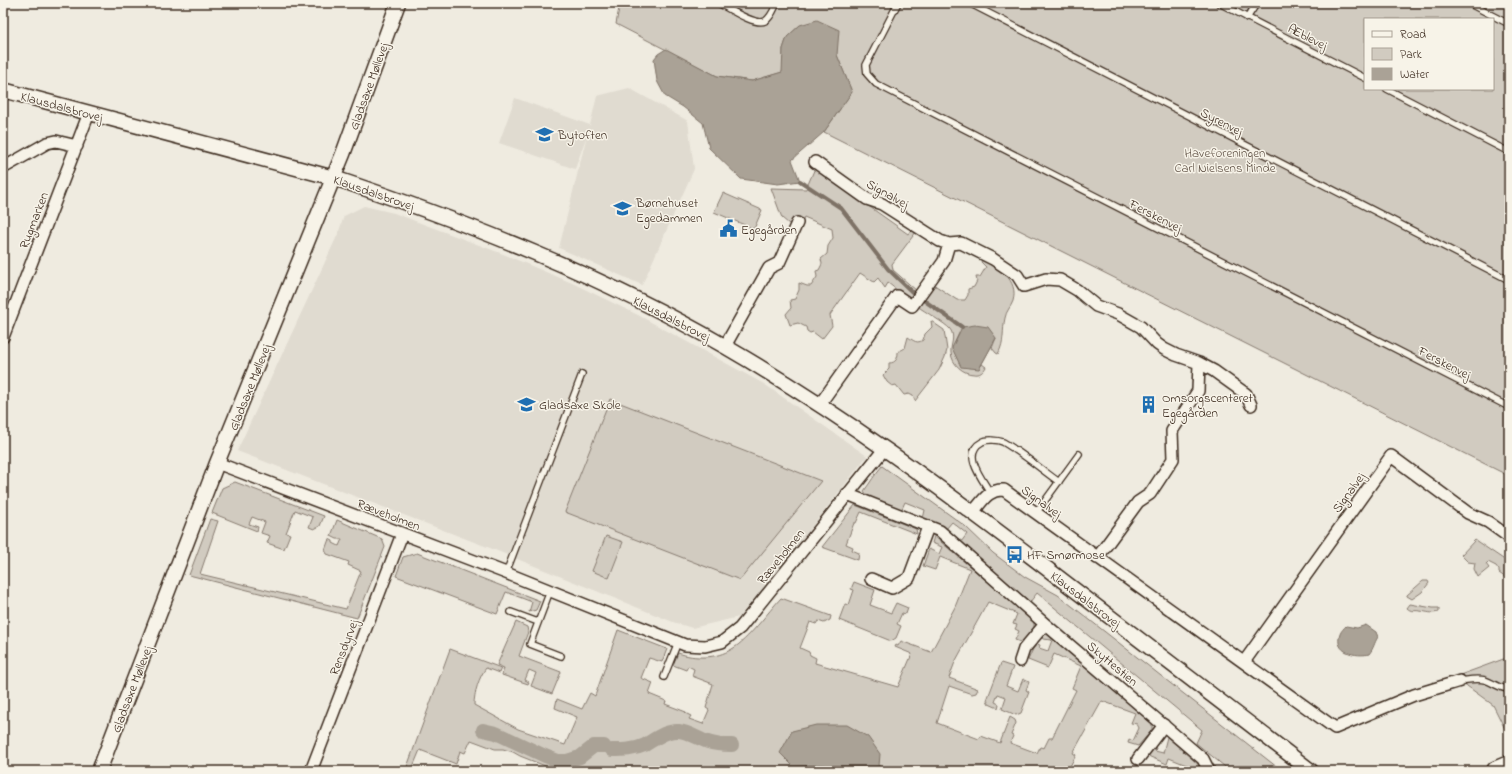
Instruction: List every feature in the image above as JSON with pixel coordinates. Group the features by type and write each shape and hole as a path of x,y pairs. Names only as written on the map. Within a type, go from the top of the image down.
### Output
{"highway":[{"path":"1497,771 1509,766"}],"street":[{"name":"Gladsaxe Møllevej","path":"99,771 217,463 334,178 398,3"},
{"name":"Klausdalsbrovej","path":"3,90 334,178 471,227 541,255 647,305 725,346 820,404 885,448 972,512 1311,771"},
{"name":"Rugmarken","path":"3,337 89,113"},
{"path":"3,168 47,143 56,141 77,146"},
{"name":"Signalvej","path":"815,162 867,199 882,204 940,241 950,244 961,243 993,258 1017,275 1024,286 1046,280 1060,280 1077,290 1096,306 1118,314 1141,327 1157,344 1176,355 1199,363 1214,371 1246,394 1251,405"},
{"name":"Klausdalsbrovej","path":"725,346 770,268 779,264 796,223"},
{"path":"820,404 897,296 913,305 944,261 950,244"},
{"path":"1097,558 1138,502 1150,494 1172,459 1172,432 1198,391 1199,363"},
{"name":"Ræveholmen","path":"217,463 506,573 685,645 705,646 722,642 740,628 885,448"},
{"name":"Signalvej","path":"1244,662 1391,456 1468,513 1488,522 1509,537"},
{"name":"Signalvej","path":"990,492 1004,490 1335,728 1414,695 1460,681"},
{"path":"972,512 990,492"},
{"name":"Skyttestien","path":"848,494 940,531 1045,624 1203,759 1209,771"},
{"path":"871,579 892,588 909,578 928,527"},
{"name":"Rensdyrvej","path":"311,771 402,534"},
{"path":"1020,661 1024,649 1045,624"},
{"path":"1138,759 1164,725"}],"lane":[{"path":"718,3 756,23 764,22 769,18 777,3"},
{"name":"Ferskenvej","path":"898,3 866,65 866,74 876,84 1509,407"},
{"name":"Syrenvej","path":"969,3 1509,280"},
{"name":"Æblevej","path":"1219,3 1364,77"},
{"path":"1247,18 1257,3"},
{"path":"1468,3 1509,24"},
{"path":"1388,90 1509,152"},
{"path":"506,573 582,374"},
{"path":"990,492 974,464 972,454 978,444 984,440 1001,441 1059,482"},
{"path":"1036,513 1079,454"},
{"path":"550,591 530,644 561,656"},
{"path":"511,612 538,622"},
{"path":"664,677 678,642"},
{"path":"1460,681 1476,679 1486,680 1502,688 1509,688"}],"shaded area":[{"name":"Børnehuset Egedammen","path":"629,88 688,121 694,169 642,285 559,248 587,135 575,169 499,143 515,98 590,125 597,96"},
{"name":"Gladsaxe Skole","path":"364,206 394,213 503,254 572,283 638,315 764,384 867,456 790,555 739,617 692,628 673,622 495,550 237,451 338,234 344,216"}],"green space":[{"name":"Haveforeningen Carl Nielsens Minde","path":"620,3 1509,3 1509,476 824,132 852,92 837,55 800,25 787,37 783,49 783,72 752,81 717,76 616,24"},
{"path":"815,168 908,234 912,229 916,232 892,264 893,270 917,291 911,301 888,283 885,288 878,278 874,282 860,273 830,315 832,326 822,339 813,332 810,333 807,331 806,327 798,323 790,325 786,314 791,308 790,300 795,299 799,290 799,283 811,286 817,277 816,271 819,270 822,264 821,259 827,254 828,246 833,238 832,229 804,217 801,223 793,221 789,224 782,218 771,188 806,189"},
{"path":"723,193 762,210 754,229 714,212"},
{"path":"983,258 1006,275 1013,286 1014,293 1013,301 1007,311 998,354 992,348 996,338 979,369 982,364 986,367 984,370 978,374 970,374 959,368 953,361 951,350 953,335 950,329 917,306 933,284 957,300 965,300 968,295 968,289 974,287 977,281 976,277 980,277 986,267 981,262"},
{"path":"931,321 944,330 947,350 939,370 915,401 913,396 909,394 904,395 896,385 892,386 887,382 883,375 889,369 889,363 895,361 898,352 905,348 908,337 917,342 923,340 925,334 932,327"},
{"path":"610,399 821,481 740,580 565,512"},
{"path":"882,466 965,526 993,553 1025,577 1058,595 1282,771 1230,771 1196,743 1202,730 1037,593 1030,602 961,542 967,534 952,522 946,529 923,519 925,510 905,502 901,511 869,498 864,491"},
{"path":"235,482 324,516 320,526 314,529 309,527 313,517 295,510 286,533 290,534 284,549 267,543 270,536 261,533 265,522 252,517 249,524 258,527 257,531 212,513 222,488"},
{"path":"855,505 916,529 917,534 861,512 856,523 854,523 846,544 853,547 852,550 859,553 858,560 822,547"},
{"path":"210,519 218,521 200,574 346,609 361,571 348,565 349,562 327,554 325,550 329,539 339,546 342,539 337,539 331,536 337,520 382,539 385,547 357,618 189,575"},
{"path":"606,536 623,542 609,578 592,571"},
{"path":"934,536 1034,621 1034,628 1023,643 1015,640 1019,631 1015,629 1017,625 1013,624 1017,614 988,602 955,662 949,678 978,689 976,693 972,694 949,686 937,723 979,739 981,736 1000,743 1010,717 1015,720 1016,723 1011,735 1013,736 1010,743 1037,753 1040,747 1044,748 1049,738 1052,738 1076,690 1072,688 1081,666 1054,654 1048,668 1028,660 1037,644 1040,645 1039,648 1048,651 1052,640 1043,639 1041,635 1049,634 1152,724 1152,730 1138,746 1128,743 1129,739 1133,741 1139,728 1137,724 1131,723 1135,713 1102,701 1073,753 1076,755 1068,770 1063,769 1062,771 558,771 513,752 503,749 495,749 471,740 465,753 460,751 456,764 420,750 412,769 407,767 450,649 501,668 499,673 486,668 477,685 474,705 518,729 565,745 577,717 555,708 557,699 582,709 590,693 595,696 618,630 667,649 662,662 649,658 641,678 653,683 649,694 666,701 665,704 686,712 685,713 691,716 689,719 703,724 709,710 706,708 713,684 692,676 694,669 688,666 686,670 673,665 678,653 705,657 719,655 732,649 751,633 781,598 831,616 830,620 824,623 818,621 816,624 810,622 800,648 809,652 810,655 816,658 815,663 898,687 912,654 895,647 896,645 898,646 901,641 931,652 955,607 970,569 940,557 935,570 923,566 929,549 939,554 942,547 932,543"},
{"path":"1475,540 1509,563 1509,580 1499,573 1496,566 1488,562 1486,564 1489,568 1478,577 1474,569 1475,563 1468,562 1461,555"},
{"path":"417,553 540,601 536,610 529,612 532,602 506,592 497,614 396,576 403,557"},
{"path":"1423,581 1428,581 1429,583 1422,592 1412,599 1407,596 1407,595"},
{"path":"854,582 875,590 870,605 891,613 896,603 908,608 906,614 902,613 897,624 901,626 896,638 891,641 839,620 845,604 849,605 854,590 851,589"},
{"path":"1410,604 1439,608 1439,612 1432,613 1411,610 1407,608"},
{"path":"516,622 527,627 528,632 519,656 561,672 552,694 531,686 536,673 529,670 525,680 529,682 528,684 502,675 504,668 497,665"},
{"path":"1509,657 1509,737 1493,705 1467,686 1460,675"},
{"path":"1001,663 1013,667 1006,686 1018,691 1023,679 1029,682 1026,690 1029,692 1021,713 1016,715 1002,709 1006,697 998,694 995,702 999,704 998,708 989,704 987,700"},
{"path":"1167,737 1204,771 1199,771 1169,758 1167,764 1148,756 1152,746 1156,748 1155,751 1163,753"}],"water":[{"path":"817,20 839,30 837,55 852,92 824,132 792,160 800,181 778,184 741,179 709,148 703,123 683,107 665,96 657,81 654,59 658,54 666,49 717,76 752,81 782,72 783,49 787,37 800,25"},
{"path":"975,325 988,327 996,338 979,369 961,367 952,348 962,327"},
{"path":"1366,625 1376,632 1378,637 1369,654 1353,654 1347,652 1340,646 1340,633 1346,626 1357,628"},
{"path":"816,725 847,725 868,737 880,754 879,766 867,771 822,765 793,766 780,753 792,731"}],"waterway":[{"path":"800,181 841,208 888,269 912,292 962,327"},
{"path":"483,730 496,733 558,761 567,761 580,757 594,746 604,746"},
{"path":"612,750 641,747 661,735 674,731 686,733 714,744 732,745"}],"place":[{"name":"Bytoften","path":"545,134"},
{"name":"Børnehuset Egedammen","path":"623,209"},
{"name":"Egegården","path":"728,229"},
{"name":"Gladsaxe Skole","path":"526,404"},
{"name":"Omsorgscenteret Egegården","path":"1149,404"},
{"name":"HF Smørmose","path":"1014,554"}]}
